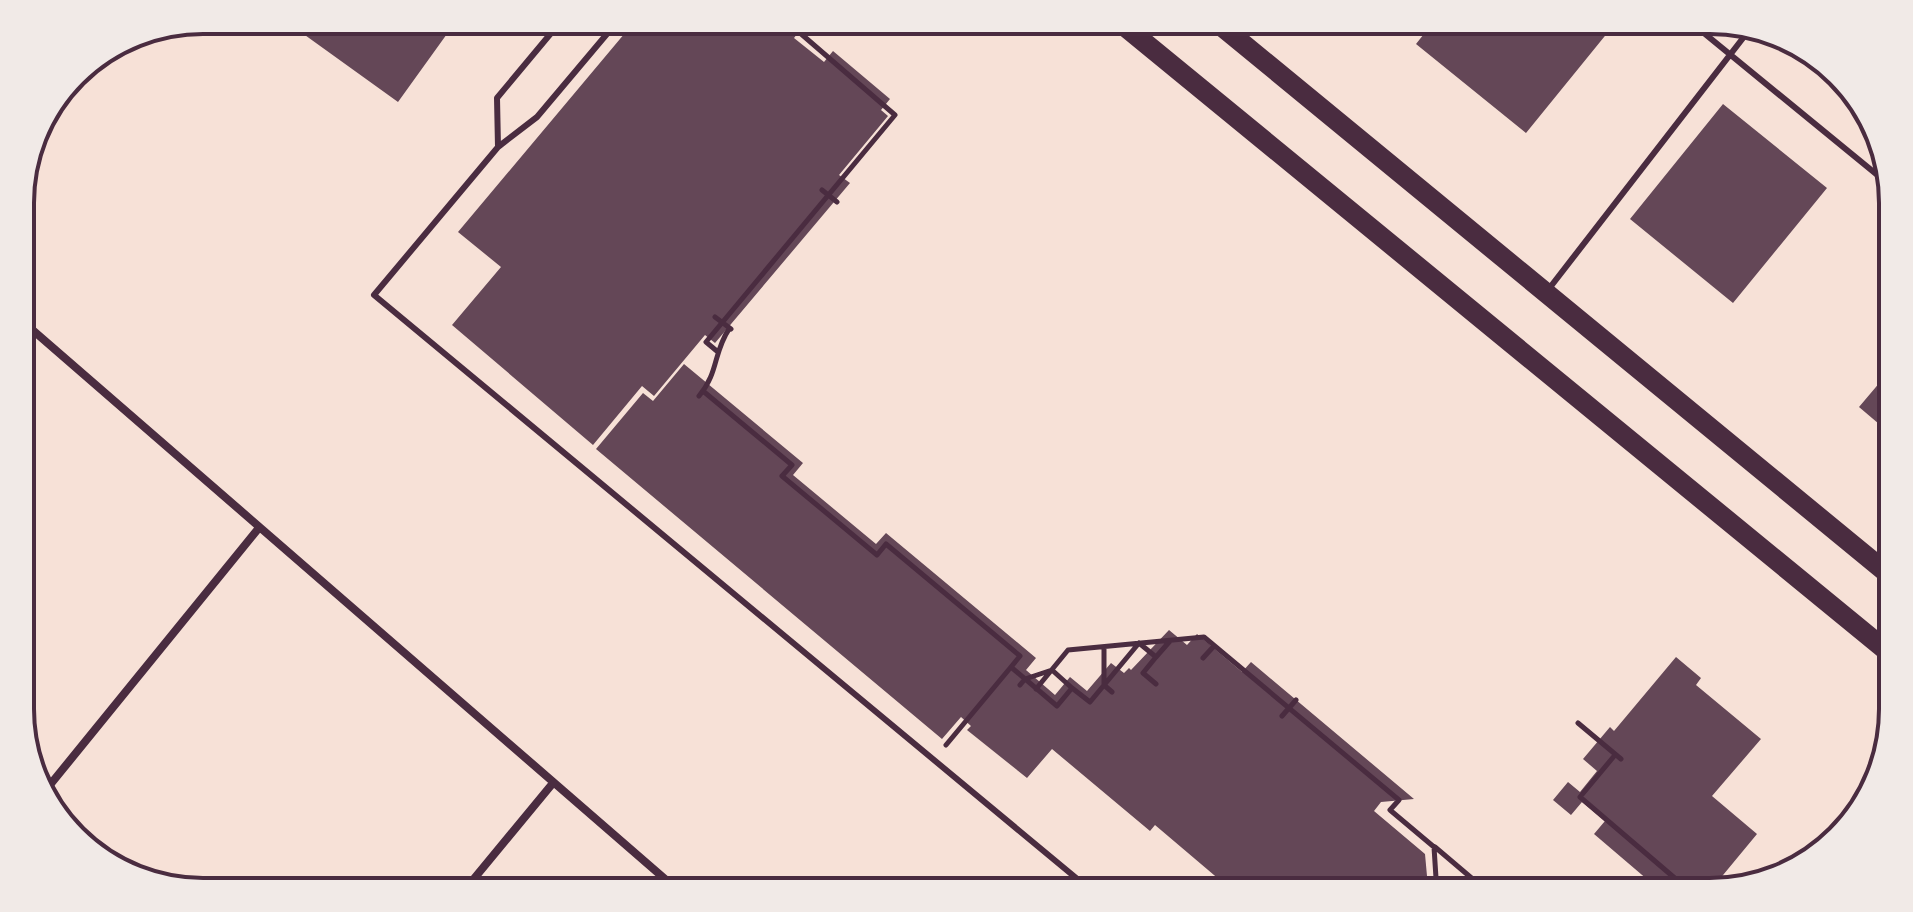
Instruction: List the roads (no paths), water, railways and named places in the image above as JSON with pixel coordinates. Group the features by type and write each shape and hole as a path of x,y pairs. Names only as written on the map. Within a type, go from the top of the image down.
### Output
{"main road":[{"path":"1134,34 1879,645"},
{"path":"1231,34 1879,567"}],"street":[{"path":"34,331 664,878"},
{"path":"52,783 258,529"},
{"path":"475,878 553,783"}],"lane":[{"path":"498,147 497,98 550,34"},
{"path":"607,34 537,117 498,147 374,295 1076,878"},
{"path":"1705,34 1876,174"},
{"path":"1546,293 1743,37"}]}
